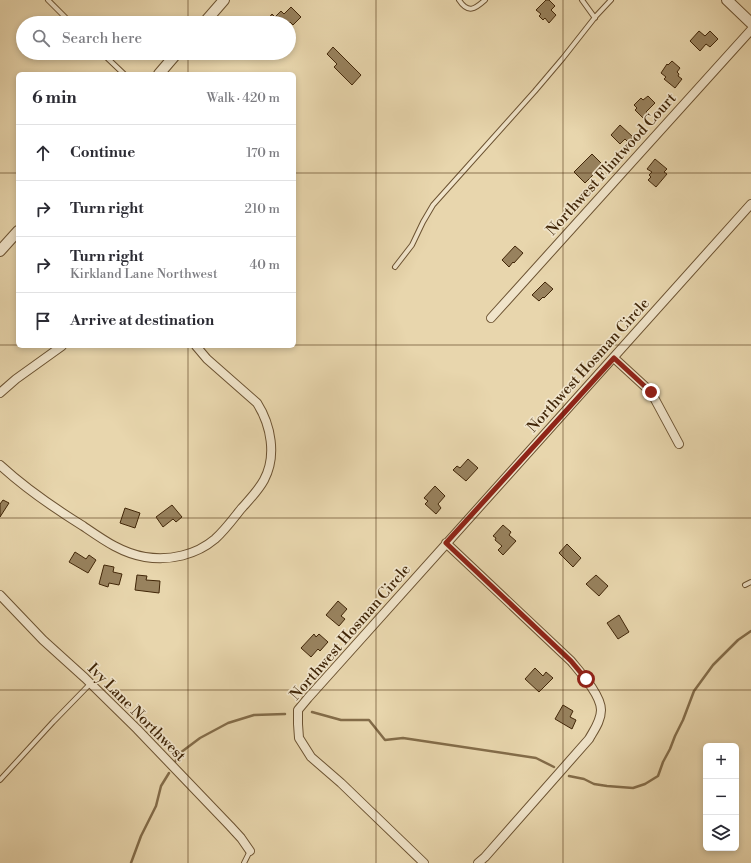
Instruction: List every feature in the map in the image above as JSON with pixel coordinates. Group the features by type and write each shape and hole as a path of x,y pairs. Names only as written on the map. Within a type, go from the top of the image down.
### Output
{"street":[{"path":"210,16 222,1"},
{"path":"732,2 751,24"},
{"name":"Northwest Flintwood Court","path":"491,318 751,30"},
{"path":"160,72 171,60"},
{"name":"Northwest Hosman Circle","path":"424,863 341,783 311,757 299,738 298,710 751,204"},
{"path":"0,251 16,233"},
{"path":"0,393 16,379 59,348"},
{"path":"0,465 17,481 71,519 113,546 131,554 145,557 165,558 186,555 202,548 216,538 263,482 268,473 271,459 271,443 268,427 257,403 207,359 198,348"},
{"path":"614,358 651,392 679,444"},
{"path":"446,543 571,661 593,690 599,700 601,710 598,725 589,739 485,857 478,863"},
{"name":"Ivy Lane Northwest","path":"1,598 43,640 91,683 137,729 230,826 241,838 250,852"}],"lane":[{"path":"48,0 64,16"},
{"path":"459,0 467,9 476,8 485,0"},
{"path":"582,0 595,18"},
{"path":"395,267 412,245 433,205 535,91 595,18 612,0"},
{"path":"109,60 122,72"},
{"path":"745,586 751,582"},
{"path":"0,780 91,683"},
{"path":"244,863 250,852"}],"building":[{"path":"546,0 549,0 555,6 551,10 556,15 549,23 545,18 543,20 539,16 541,14 536,10"},
{"path":"291,7 301,17 296,22 296,16 276,16 281,11 284,14"},
{"path":"699,31 705,36 710,31 718,39 710,47 706,44 700,51 690,41"},
{"path":"333,47 361,75 352,85 334,67 337,64 327,54"},
{"path":"672,61 680,68 677,72 679,74 678,76 682,79 675,88 664,79 666,77 661,73 667,64 668,65"},
{"path":"648,96 655,103 646,112 648,114 643,118 635,110 637,108 634,105 641,98 643,100"},
{"path":"620,125 633,137 628,142 625,139 620,144 611,135"},
{"path":"592,154 603,165 585,183 574,172"},
{"path":"655,159 667,169 664,172 667,174 656,187 648,180 651,177 649,175 652,172 647,169"},
{"path":"515,246 523,253 509,267 502,260"},
{"path":"545,282 553,289 539,301 532,295"},
{"path":"468,459 478,468 466,481 453,470 457,466 460,468"},
{"path":"435,486 445,496 438,504 441,508 436,514 425,504 428,501 424,498"},
{"path":"3,500 9,503 0,517 0,504"},
{"path":"172,505 182,517 176,522 173,519 163,527 156,517"},
{"path":"125,508 140,513 135,528 120,523"},
{"path":"503,525 511,532 509,535 516,541 503,555 498,550 502,546 493,536"},
{"path":"567,544 581,558 573,567 559,553"},
{"path":"75,552 86,559 89,555 96,560 88,573 69,562"},
{"path":"104,565 114,567 113,572 122,574 119,585 109,583 108,587 99,584"},
{"path":"137,575 147,576 146,580 160,581 159,593 135,590"},
{"path":"596,575 608,586 599,596 586,584"},
{"path":"338,601 347,609 341,616 345,619 339,626 326,615"},
{"path":"619,615 629,632 618,639 607,623"},
{"path":"314,634 316,637 319,634 328,642 320,651 318,649 311,657 301,648"},
{"path":"535,668 543,676 546,672 553,678 539,692 525,679"},
{"path":"563,705 573,711 570,717 576,720 572,729 555,719"}],"waterway":[{"path":"569,776 584,779 594,784 633,788 645,784 658,776 694,691 713,665 738,640 751,631"},
{"path":"312,712 341,720 369,720 385,740 403,738 536,758 554,767"},
{"path":"175,762 180,753 200,738 228,723 254,715 285,714"},
{"path":"131,863 141,836 156,806 161,786 169,773"}],"route":[{"path":"586,679 571,661 446,543 614,358 651,392"}]}
